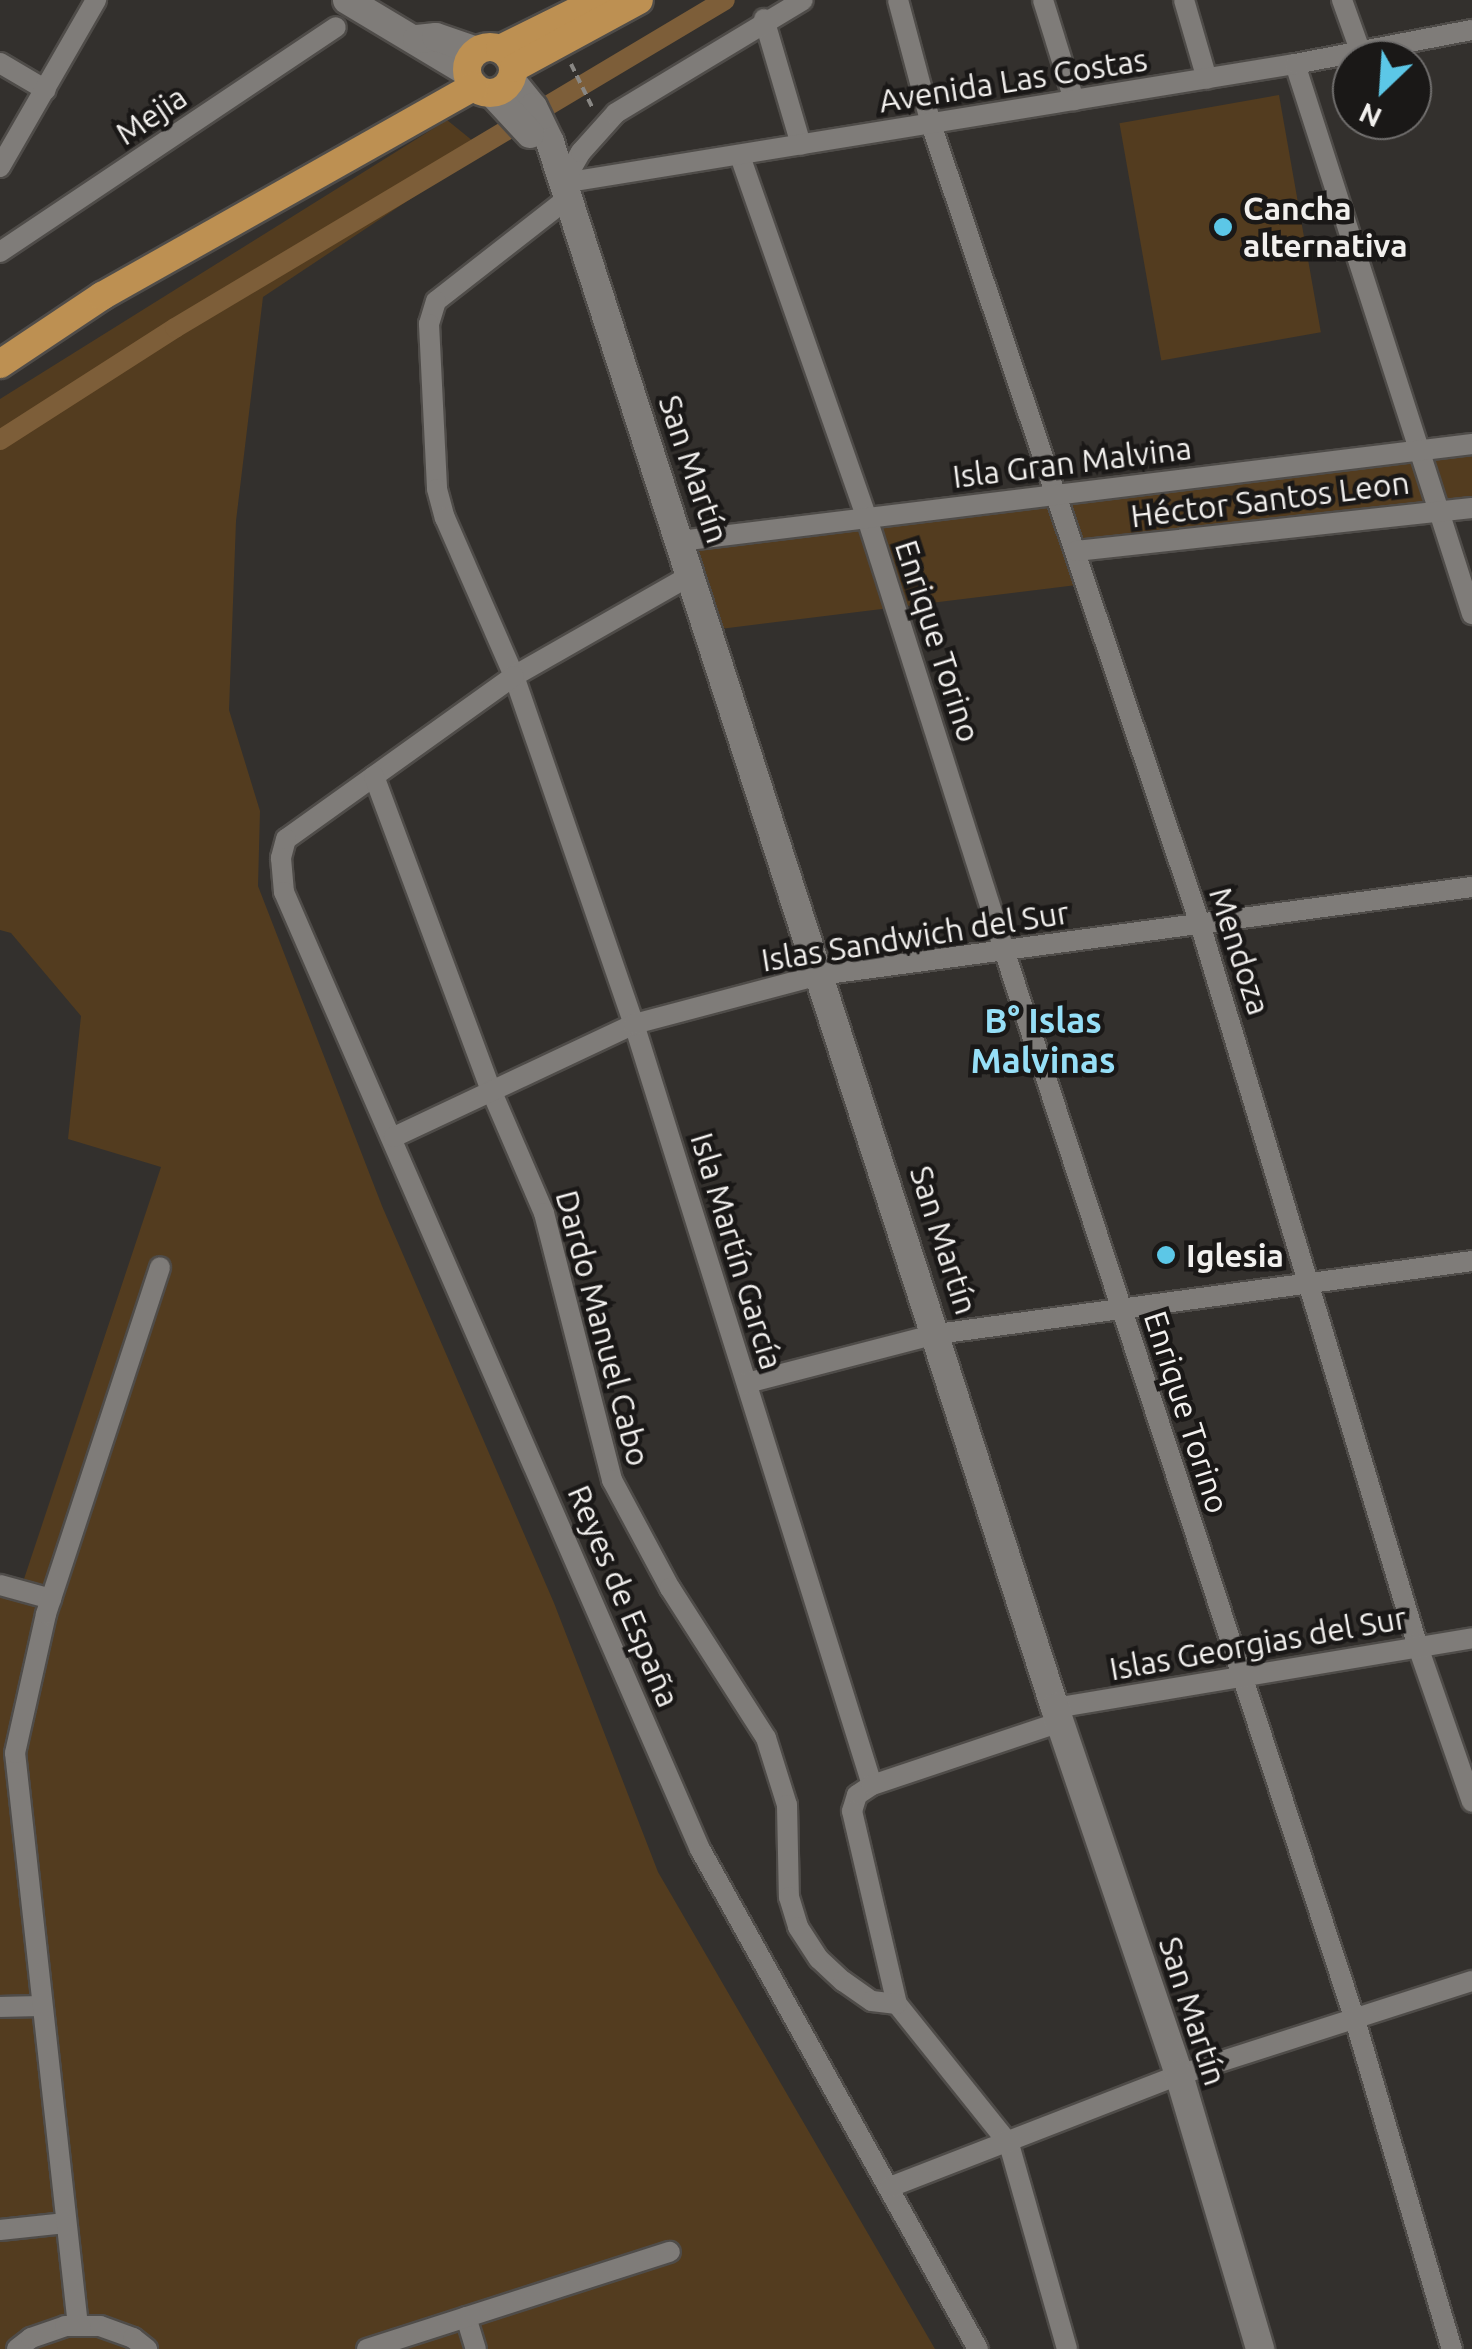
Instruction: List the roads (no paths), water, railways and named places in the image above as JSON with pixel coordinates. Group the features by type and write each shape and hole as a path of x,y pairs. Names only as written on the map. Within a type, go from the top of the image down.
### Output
{"main road":[{"path":"347,0 417,40 436,37 494,78"},
{"path":"0,348 158,252 494,78 599,0"},
{"path":"0,364 102,296 639,0"},
{"name":"San Martín","path":"494,78 553,156 565,190 1178,2075 1260,2349"}],"street":[{"path":"0,167 96,0"},
{"path":"565,190 581,152 616,113 764,20 803,0"},
{"name":"Mendoza","path":"898,0 931,124 1200,924 1312,1283 1418,1644 1472,1802"},
{"path":"1044,0 1074,100"},
{"path":"1184,0 1207,78"},
{"path":"1342,0 1356,40"},
{"path":"764,20 801,145"},
{"name":"Mejia","path":"0,252 336,27"},
{"name":"Avenida Las Costas","path":"1423,40 1472,30"},
{"name":"Avenida Las Costas","path":"565,190 801,145 1332,58"},
{"path":"0,63 46,90"},
{"path":"1295,64 1472,614"},
{"name":"Enrique Torino","path":"740,156 867,518 1240,1678 1356,2020 1452,2349"},
{"name":"Isla Martín García","path":"565,190 436,301 429,324 437,489 444,518 514,676 634,1024 872,1785"},
{"name":"Isla Gran Malvina","path":"680,542 1419,447 1472,444"},
{"name":"Héctor Santos Leon","path":"1076,552 1472,508"},
{"path":"374,776 514,676 693,574"},
{"name":"Reyes de España","path":"374,776 286,839 280,858 284,892 394,1137 700,1849 978,2349"},
{"name":"Dardo Manuel Cabo","path":"374,776 491,1090 544,1214 612,1480 670,1588 766,1738 787,1805 788,1898 798,1927 819,1960 842,1981 872,2001 897,2004"},
{"name":"Islas Sandwich del Sur","path":"394,1137 634,1024 820,974 1472,887"},
{"path":"746,1383 937,1334 1121,1305 1472,1260"},
{"path":"78,2326 14,1753 52,1599 160,1267"},
{"path":"0,1585 52,1599"},
{"name":"Islas Georgias del Sur","path":"872,1785 1058,1715 1418,1644 1472,1638"},
{"path":"872,1785 857,1796 852,1811 897,2004 1009,2144 1067,2349"},
{"path":"890,2187 1009,2144 1178,2075 1472,1981"},
{"path":"0,2007 42,2006"},
{"path":"0,2230 66,2224"},
{"path":"367,2349 670,2252"},
{"path":"466,2316 476,2349"},
{"path":"17,2349 31,2338 78,2326 100,2326 132,2338 148,2349"}],"waterway":[{"path":"0,440 175,328 725,0"}],"place":[{"name":"Cancha alternativa","path":"1223,227"},
{"name":"Iglesia","path":"1166,1255"}],"district":[{"name":"B° Islas Malvinas","path":"1043,1040"}]}
